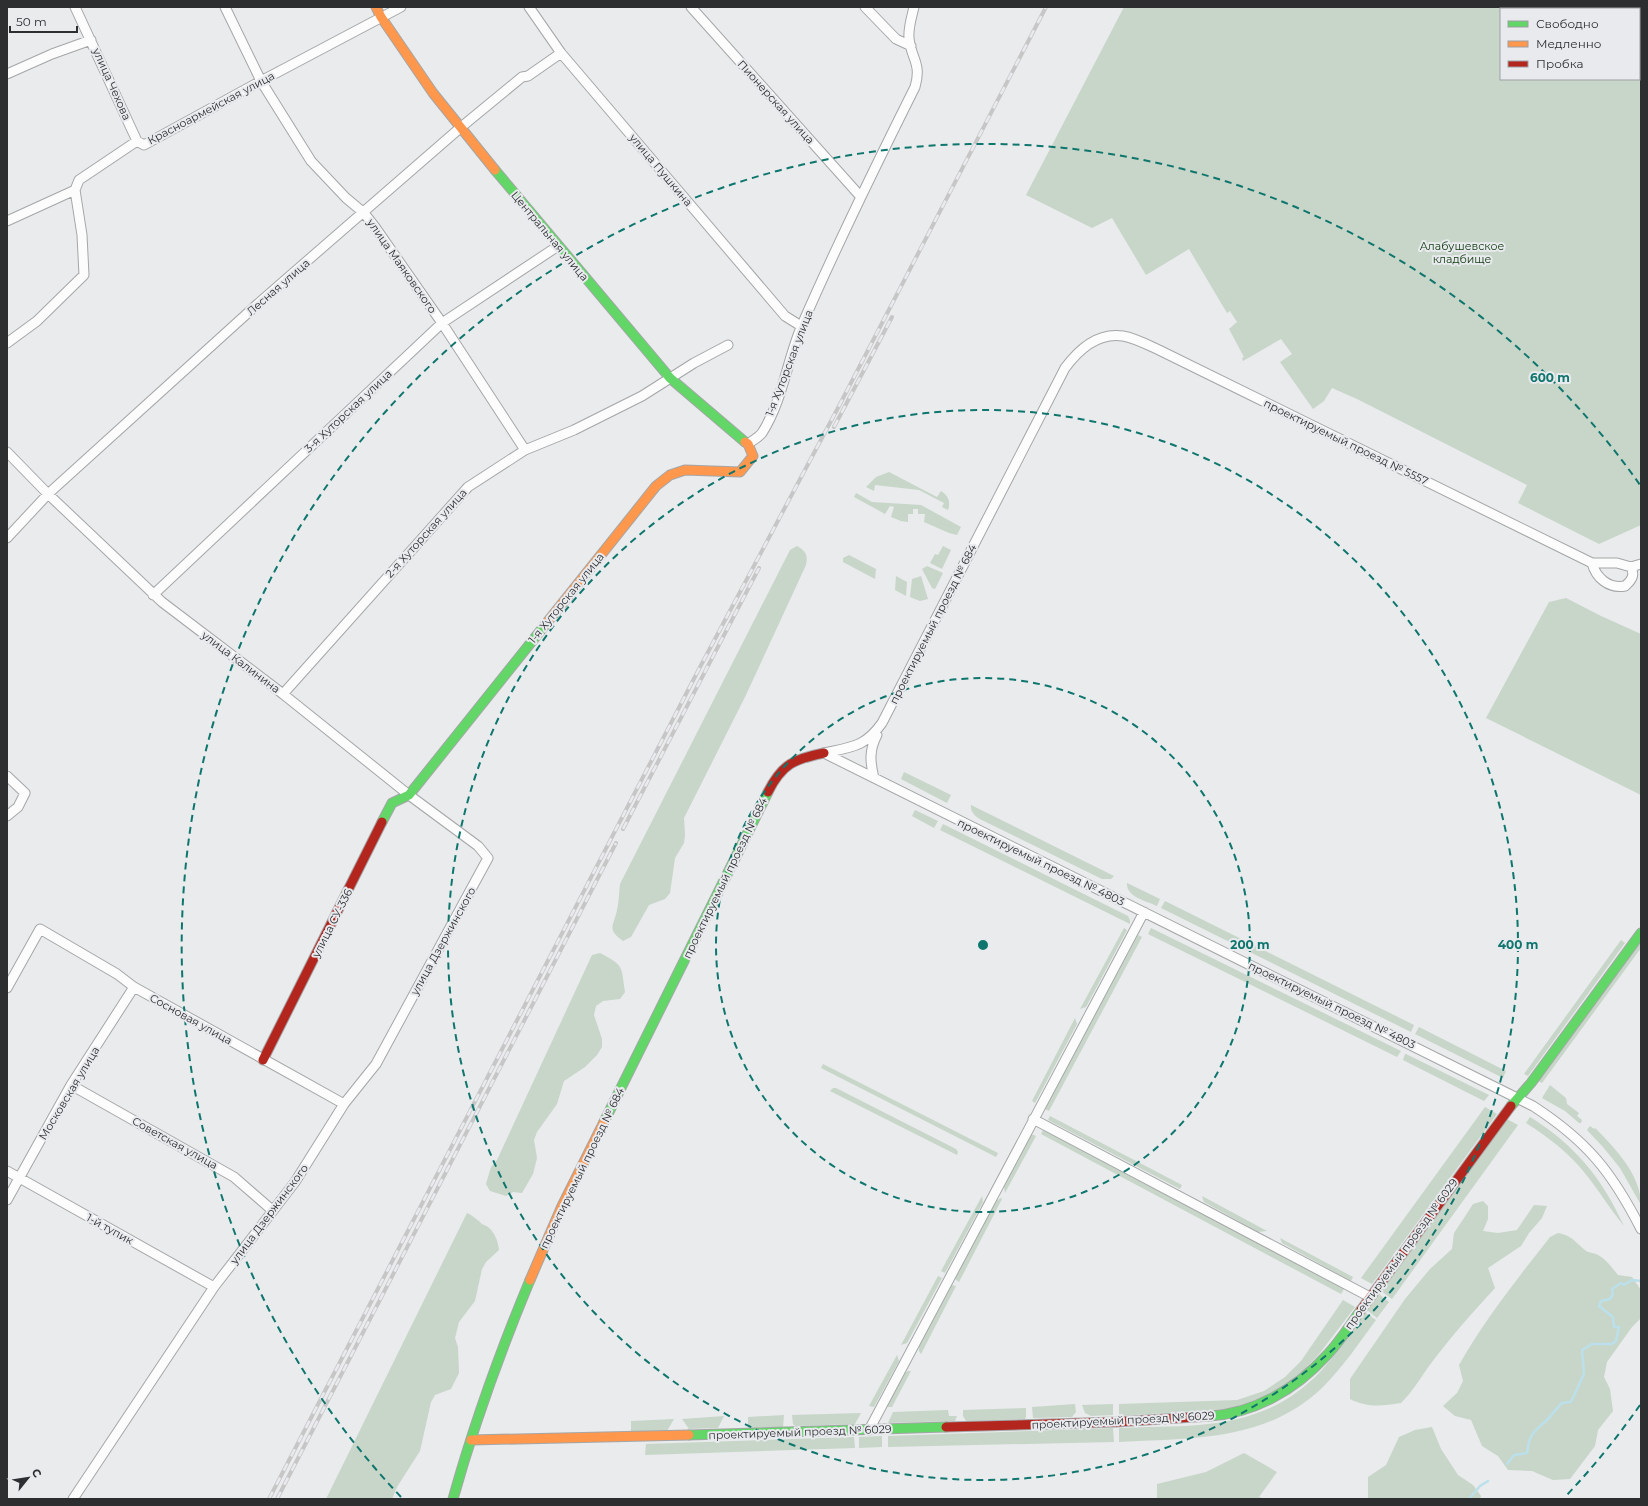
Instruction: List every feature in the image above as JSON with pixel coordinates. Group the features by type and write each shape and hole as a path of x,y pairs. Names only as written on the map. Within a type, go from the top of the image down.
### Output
{"street":[{"name":"улица Чехова","path":"75,7 137,141"},
{"name":"улица Маяковского","path":"225,7 261,81 311,161 346,198 364,213 442,322 524,450"},
{"name":"Центральная улица","path":"376,7 433,93 460,128 670,378 748,444"},
{"name":"Красноармейская улица","path":"7,221 75,190 79,180 137,141 144,145 401,7"},
{"name":"улица Пушкина","path":"529,7 561,52 786,316 801,326"},
{"name":"Пионерская улица","path":"691,7 861,197"},
{"path":"866,7 896,39 911,46"},
{"name":"1-я Хуторская улица","path":"409,795 656,486 670,475 685,470 740,472 753,456 748,444 761,434 779,396 785,372 801,326 861,197 916,87 919,76 918,67 909,38 914,7"},
{"path":"7,74 52,54 91,40"},
{"name":"Лесная улица","path":"7,538 48,494 261,301 460,128 522,77 528,76 561,52"},
{"path":"7,343 37,321 84,275 82,234 75,190"},
{"name":"3-я Хуторская улица","path":"153,595 442,322 558,246"},
{"name":"проектируемый проезд № 5557","path":"1097,339 1110,336 1123,336 1159,350 1592,563 1617,563 1631,567"},
{"name":"проектируемый проезд № 684","path":"453,1499 499,1354 521,1299 559,1213 775,778 786,765 800,759 857,746 868,740 882,723 1065,368 1079,350 1097,339"},
{"name":"2-я Хуторская улица","path":"283,694 468,486 524,450 574,430 635,399 728,345"},
{"name":"улица Калинина","path":"7,452 48,494 153,595 283,694 409,795 478,846 488,858"},
{"path":"1592,563 1595,573 1602,580 1619,587 1625,586 1633,577 1634,572 1631,567 1641,564"},
{"path":"874,778 870,759 872,743 882,723"},
{"name":"проектируемый проезд № 4803","path":"824,753 1518,1098 1557,1122 1577,1138 1595,1156 1624,1197 1640,1227"},
{"path":"7,776 25,794 18,808 7,816"},
{"name":"улица СУ-336","path":"263,1060 392,803 409,795"},
{"name":"улица Дзержинского","path":"73,1499 214,1287 272,1210 296,1182 344,1104 376,1064 488,858"},
{"path":"869,1430 1144,912"},
{"name":"Сосновая улица","path":"7,988 40,929 117,974 134,987 344,1104"},
{"name":"проектируемый проезд № 6029","path":"471,1440 611,1438 1116,1422 1222,1415 1239,1412 1272,1400 1312,1371 1326,1356 1504,1114 1530,1083 1641,933"},
{"name":"Московская улица","path":"7,1200 71,1085 134,987"},
{"name":"Советская улица","path":"71,1085 234,1176 272,1210"},
{"path":"1034,1119 1370,1297"},
{"name":"1-й тупик","path":"7,1171 214,1287"}],"green space":[{"name":"Алабушевское кладбище","path":"1124,7 1641,7 1641,525 1599,544 1518,503 1527,485 1357,399 1332,388 1324,401 1313,409 1280,362 1292,354 1281,339 1243,361 1242,358 1244,357 1229,329 1237,322 1230,311 1227,313 1189,249 1146,275 1112,218 1092,228 1026,195"},
{"path":"889,472 937,497 941,491 948,499 948,510 942,507 944,503 919,490 875,485 874,491 866,487 876,477"},
{"path":"856,493 872,502 921,505 961,527 957,535 949,533 924,522 925,514 918,514 918,509 913,509 913,514 908,514 908,522 901,521 891,517 894,507 890,506 885,514 854,497"},
{"path":"797,546 806,554 806,565 745,697 684,818 684,843 675,858 670,893 665,899 649,905 631,937 623,941 614,933 612,927 618,907 620,884 790,550"},
{"path":"943,546 951,550 942,569 930,563 935,554 938,555"},
{"path":"849,555 876,569 875,579 843,562 843,558"},
{"path":"927,566 943,573 935,589 932,588 922,569"},
{"path":"896,576 907,582 906,596 895,590"},
{"path":"921,576 928,599 920,601 910,597 912,579"},
{"path":"1566,598 1641,634 1641,795 1486,718 1549,602"},
{"path":"904,772 951,795 947,803 901,779"},
{"path":"971,805 1114,876 1111,879 1102,879 984,821 974,815"},
{"path":"915,810 938,821 934,828 912,816"},
{"path":"943,824 1128,916 1130,924 940,830"},
{"path":"1127,883 1160,899 1157,906 1133,895 1128,888"},
{"path":"1165,901 1414,1025 1411,1032 1161,908"},
{"path":"1124,928 1127,930 1086,1007 1080,1009"},
{"path":"1151,928 1401,1051 1397,1057 1148,934"},
{"path":"1138,935 1142,937 1049,1111 1045,1109"},
{"path":"1621,940 1625,943 1528,1076 1524,1074"},
{"path":"1641,941 1641,948 1542,1083 1538,1081"},
{"path":"600,953 620,967 625,992 620,999 603,1001 596,1006 594,1015 602,1039 602,1047 597,1055 585,1067 564,1081 557,1104 537,1132 534,1140 537,1158 533,1174 522,1193 513,1192 506,1196 490,1191 486,1184 491,1167 497,1160 592,955"},
{"path":"1075,1018 1077,1024 1035,1103 1032,1101"},
{"path":"1419,1027 1506,1071 1503,1078 1415,1034"},
{"path":"1405,1054 1489,1095 1484,1101 1403,1060"},
{"path":"823,1064 998,1153 996,1157 821,1068"},
{"path":"1550,1085 1566,1098 1567,1104 1579,1113 1577,1116 1582,1120 1581,1123 1565,1111 1542,1098"},
{"path":"833,1088 836,1088 956,1149 958,1152 957,1155 830,1091"},
{"path":"1485,1107 1497,1114 1372,1284 1361,1278"},
{"path":"1050,1116 1182,1185 1180,1189 1048,1120"},
{"path":"1530,1117 1561,1139 1586,1164 1606,1193 1624,1226 1578,1165 1557,1145 1526,1123"},
{"path":"1507,1119 1518,1125 1392,1299 1381,1291"},
{"path":"1590,1126 1594,1129 1595,1128 1603,1136 1626,1163 1637,1183 1641,1205 1620,1168 1587,1130"},
{"path":"1043,1130 1344,1289 1341,1294 1041,1134"},
{"path":"1031,1134 1036,1136 1005,1193 1004,1186"},
{"path":"982,1196 983,1202 945,1273 941,1271"},
{"path":"1202,1196 1267,1231 1258,1232 1204,1202"},
{"path":"1001,1198 1002,1199 959,1282 955,1279 996,1201"},
{"path":"1483,1201 1488,1206 1488,1219 1483,1231 1498,1233 1517,1230 1534,1205 1547,1206 1542,1218 1529,1233 1521,1246 1488,1268 1495,1288 1445,1346 1401,1403 1375,1406 1363,1404 1350,1399 1350,1379 1405,1299 1430,1269 1452,1249 1454,1233 1473,1204"},
{"path":"467,1213 493,1232 498,1243 499,1250 486,1262 482,1269 475,1301 459,1322 455,1338 458,1347 459,1373 451,1389 435,1395 431,1402 420,1451 397,1487 392,1499 326,1499"},
{"path":"1558,1233 1571,1238 1586,1251 1601,1257 1618,1275 1632,1277 1641,1290 1641,1318 1632,1327 1607,1362 1604,1377 1610,1389 1613,1411 1598,1430 1595,1446 1570,1479 1553,1480 1532,1471 1508,1470 1498,1456 1482,1446 1471,1420 1455,1416 1443,1406 1457,1393 1463,1381 1459,1365 1480,1331 1502,1299 1550,1237"},
{"path":"1280,1238 1353,1277 1351,1281 1282,1243"},
{"path":"938,1276 942,1278 907,1343 901,1345"},
{"path":"952,1285 956,1286 921,1354 919,1347"},
{"path":"1379,1294 1389,1302 1377,1318 1367,1310"},
{"path":"1343,1300 1355,1307 1320,1353 1305,1369 1282,1387 1257,1400 1227,1409 1119,1416 1119,1404 1237,1400 1264,1391 1285,1377 1301,1361"},
{"path":"1366,1313 1376,1320 1351,1355 1323,1387 1301,1405 1277,1418 1253,1428 1227,1434 1119,1442 1119,1428 1201,1425 1252,1415 1276,1405 1299,1391 1321,1371"},
{"path":"897,1355 899,1361 874,1407 869,1406"},
{"path":"911,1371 892,1407 887,1407 905,1373"},
{"path":"1075,1404 1076,1412 1072,1417 1033,1418 1032,1407"},
{"path":"1113,1404 1113,1415 1091,1416 1085,1413 1082,1405"},
{"path":"1026,1408 1025,1419 966,1421 963,1416 963,1410"},
{"path":"948,1410 949,1416 957,1416 955,1421 888,1423 893,1412"},
{"path":"861,1413 855,1424 795,1426 793,1424 792,1415"},
{"path":"784,1415 783,1427 748,1428 748,1417"},
{"path":"724,1416 718,1428 689,1429 682,1419"},
{"path":"674,1419 667,1431 631,1431 631,1421"},
{"path":"1432,1427 1441,1449 1458,1475 1473,1485 1481,1496 1480,1499 1368,1499 1368,1477 1386,1465 1399,1437 1415,1430"},
{"path":"1113,1428 1114,1442 888,1447 888,1436"},
{"path":"882,1436 882,1447 859,1448 859,1437"},
{"path":"854,1437 855,1448 645,1455 646,1444"},
{"path":"1244,1453 1277,1472 1259,1497 1266,1499 1157,1499 1157,1484 1206,1472"}],"waterway":[{"path":"1507,1464 1514,1455 1527,1453 1529,1441 1536,1430 1562,1403 1571,1402 1584,1374 1582,1350 1592,1344 1612,1344 1616,1341 1619,1327 1614,1327 1613,1317 1599,1306 1601,1301 1610,1299 1613,1294 1612,1289 1621,1283 1624,1285 1632,1280 1641,1281"},
{"path":"1469,1499 1480,1486 1488,1481"}],"railway":[{"path":"269,1499 699,669 839,406 1046,7"},
{"path":"834,427 892,317"},
{"path":"623,829 759,568"},
{"path":"277,1499 616,843"}],"traffic: fast":[{"path":"495,170 670,378 745,442"},
{"path":"382,822 392,803 409,795 545,625"},
{"path":"604,1122 768,792"},
{"path":"1511,1106 1531,1083 1641,933"},
{"path":"453,1499 488,1388 530,1280"},
{"path":"1210,1416 1243,1410 1259,1404 1288,1389 1302,1379 1331,1351 1361,1310"},
{"path":"689,1435 946,1427"}],"traffic: slow":[{"path":"376,7 381,17 433,93 495,170"},
{"path":"545,625 656,486 670,475 685,470 740,472 753,456 748,444 745,442"},
{"path":"530,1280 562,1206 604,1122"},
{"path":"471,1440 689,1435"}],"traffic: jam":[{"path":"768,792 778,775 790,764 824,753"},
{"path":"263,1060 382,822"},
{"path":"1361,1310 1511,1106"},
{"path":"946,1427 1116,1422 1210,1416"}]}
